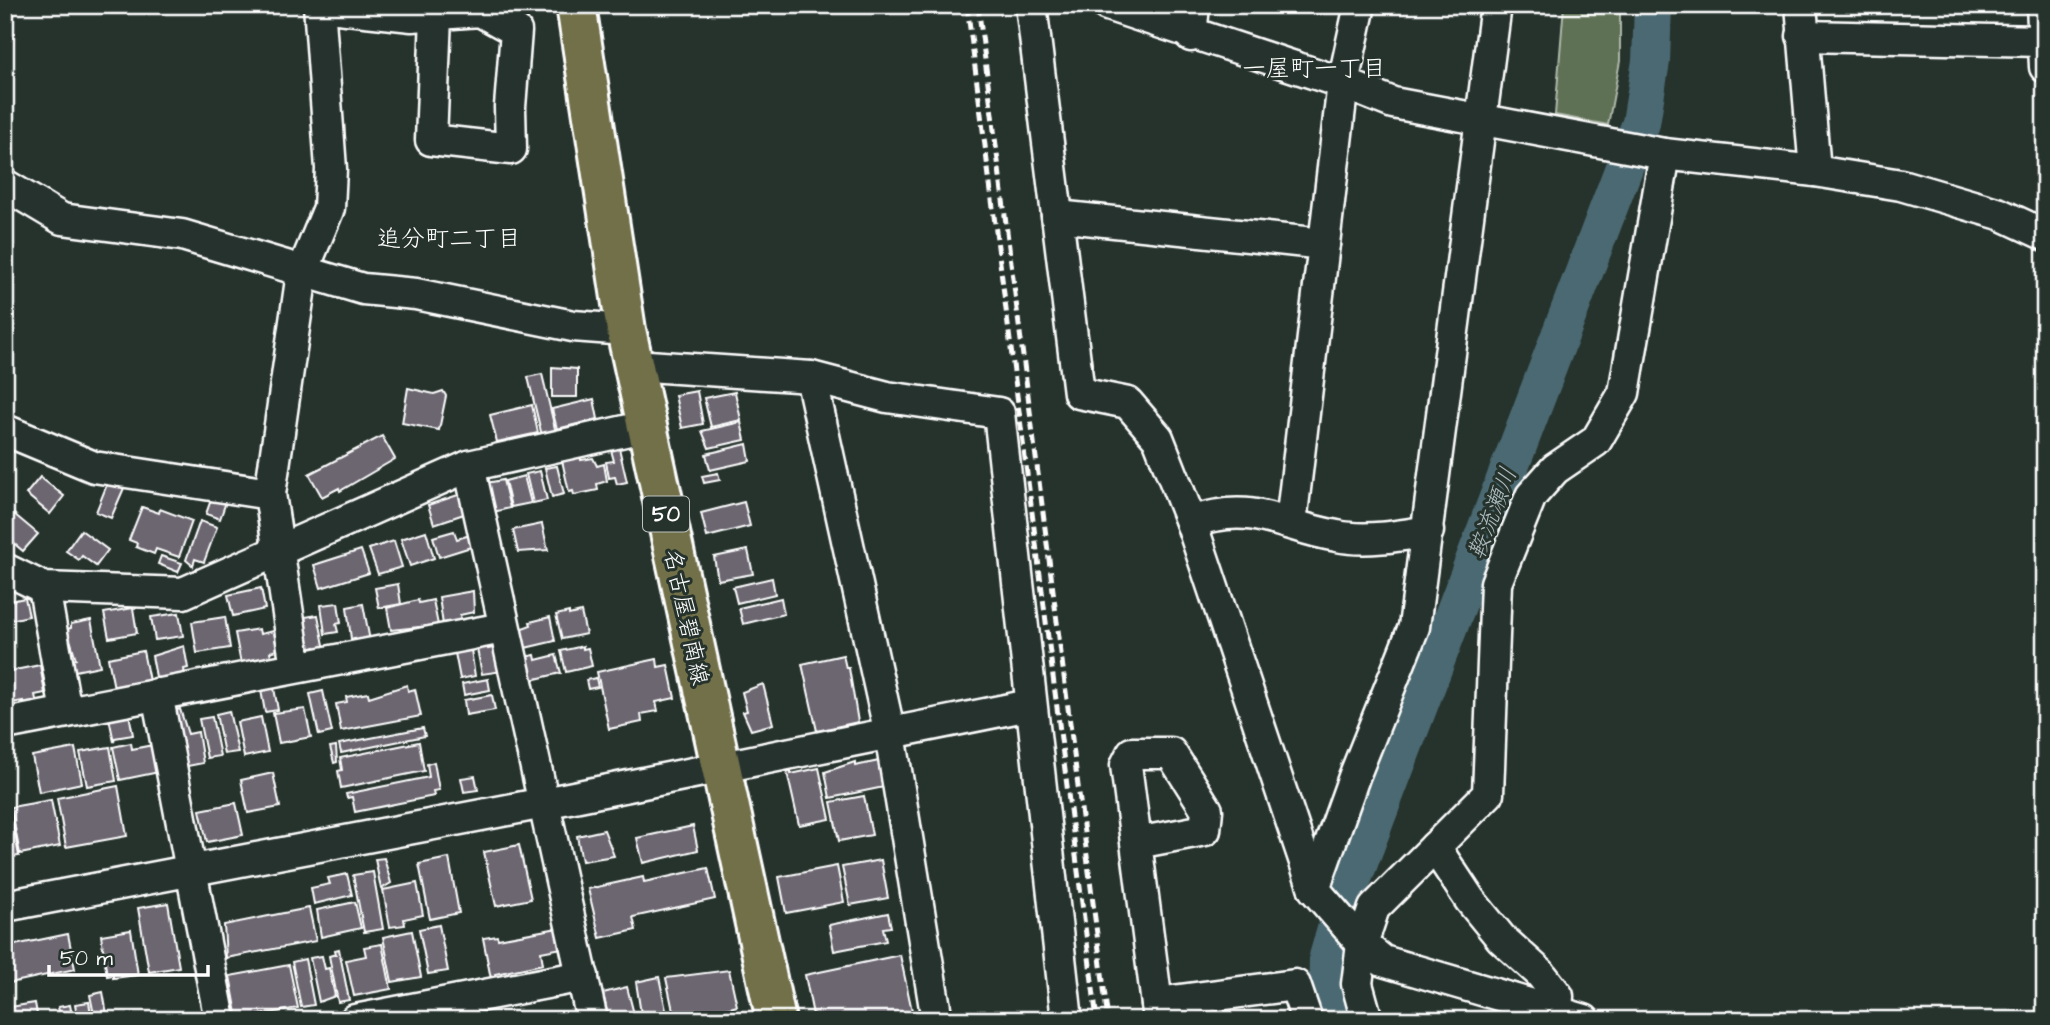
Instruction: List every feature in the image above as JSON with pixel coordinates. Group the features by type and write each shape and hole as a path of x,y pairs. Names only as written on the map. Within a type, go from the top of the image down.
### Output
{"main road":[{"name":"名古屋碧南線","path":"576,5 629,348 776,1020"}],"street":[{"path":"1031,5 1079,393 1128,403 1158,438 1191,522 1317,892 1362,944 1383,961 1556,1015 1558,996 1540,973 1501,938 1470,900 1435,847"},
{"path":"1107,5 1191,36 1343,83 1393,103 1664,154 1815,171 1901,185 2000,214 2045,234"},
{"path":"1191,36 1194,5"},
{"path":"1291,523 1343,83 1360,5"},
{"path":"1317,892 1354,777 1415,627 1496,5"},
{"path":"1801,5 1815,171"},
{"path":"1802,36 2044,54 2042,5"},
{"path":"296,667 270,494 302,273 329,208 331,169 319,6 436,16 480,11 516,31 510,107 511,149 431,140 436,16"},
{"path":"1367,1020 1357,984 1362,944 1374,908 1488,794 1496,583 1531,496 1555,469 1596,441 1625,393 1664,154"},
{"path":"5,185 62,219 182,235 302,273 363,289 416,294 573,326 629,348 811,377 887,397 999,413 1067,1020"},
{"path":"1057,216 1324,244"},
{"path":"811,377 890,734 937,1020"},
{"path":"5,569 44,587 183,593 468,466 647,426"},
{"path":"5,430 94,467 270,494"},
{"path":"468,466 592,1020"},
{"path":"1191,522 1213,514 1263,514 1340,537 1403,536 1428,531"},
{"path":"44,587 66,712"},
{"path":"5,724 503,628"},
{"path":"157,694 220,1020"},
{"path":"5,906 544,803 1031,705"},
{"path":"1137,843 1158,1011 1295,985 1307,1020"},
{"path":"355,1020 583,976"}],"green space":[{"path":"1564,5 1620,5 1620,61 1608,125 1555,115"}],"building":[{"path":"552,367 577,369 577,397 552,397"},
{"path":"542,374 556,433 542,436 528,377"},
{"path":"408,388 434,394 443,391 446,396 439,430 402,423"},
{"path":"697,391 703,424 682,428 675,395"},
{"path":"735,392 741,420 711,427 704,398"},
{"path":"594,399 598,419 557,429 552,409"},
{"path":"532,405 538,433 497,442 490,415"},
{"path":"741,422 745,440 709,448 702,431"},
{"path":"382,436 395,459 340,491 339,488 322,497 309,474"},
{"path":"747,444 750,461 710,470 706,454"},
{"path":"619,448 627,482 617,484 615,477 609,478 606,462 614,461 611,450"},
{"path":"579,452 581,460 593,458 597,466 604,464 607,481 597,484 598,490 574,495 573,491 569,492 561,456"},
{"path":"557,466 564,494 552,497 545,468"},
{"path":"540,471 547,500 533,503 526,474"},
{"path":"718,473 720,480 704,483 702,476"},
{"path":"524,476 531,503 511,507 505,481"},
{"path":"40,477 64,496 50,514 26,494"},
{"path":"503,480 510,508 493,512 486,483"},
{"path":"108,482 124,488 111,518 96,512"},
{"path":"213,494 227,499 220,519 206,514"},
{"path":"461,494 467,513 434,524 428,505"},
{"path":"744,502 750,526 707,537 701,513"},
{"path":"142,507 159,513 160,509 192,521 179,557 156,549 154,554 136,547 137,543 129,540"},
{"path":"14,514 38,534 23,551 5,536 5,524"},
{"path":"200,521 217,527 204,562 195,559 193,566 186,560"},
{"path":"542,524 548,550 518,552 513,530"},
{"path":"81,530 108,550 96,566 82,556 79,560 66,551"},
{"path":"426,531 434,558 410,566 401,539"},
{"path":"454,531 457,539 470,535 474,546 439,557 433,537"},
{"path":"394,541 402,567 378,574 369,549"},
{"path":"361,550 369,573 321,588 314,565"},
{"path":"748,550 753,574 718,580 714,557"},
{"path":"161,556 182,563 178,572 158,564"},
{"path":"772,578 775,594 737,603 733,587"},
{"path":"398,584 401,604 379,608 375,588"},
{"path":"261,588 265,609 233,616 228,595"},
{"path":"473,591 474,612 460,615 461,622 443,625 439,597"},
{"path":"25,598 29,616 5,621 5,602"},
{"path":"781,598 784,614 743,624 739,608"},
{"path":"418,600 419,603 433,600 438,625 391,630 387,608"},
{"path":"338,603 341,623 336,624 338,632 325,634 321,605"},
{"path":"363,604 370,641 356,643 355,638 351,639 347,607"},
{"path":"133,608 137,633 109,638 104,613"},
{"path":"569,612 569,615 581,612 586,634 562,639 556,615"},
{"path":"179,613 183,636 155,640 151,617"},
{"path":"318,615 325,650 316,652 315,647 308,649 303,623 306,622 305,617"},
{"path":"225,617 230,648 197,653 192,622"},
{"path":"550,617 555,641 525,648 517,630 531,625 530,622"},
{"path":"91,620 100,666 75,671 73,660 76,659 67,629 71,628 71,624"},
{"path":"259,629 260,634 274,631 277,650 270,652 271,656 241,664 235,633"},
{"path":"486,641 488,649 498,647 503,671 482,674 476,644"},
{"path":"184,646 188,668 184,669 185,676 157,682 152,656"},
{"path":"583,646 583,649 588,648 592,666 566,672 561,651"},
{"path":"471,650 475,676 460,679 455,653"},
{"path":"143,651 149,681 114,688 108,658"},
{"path":"535,655 536,660 556,655 561,673 531,680 524,657"},
{"path":"843,655 846,668 849,668 858,722 817,731 802,664"},
{"path":"657,659 658,667 668,665 675,698 656,702 658,711 641,714 642,722 609,729 597,672"},
{"path":"40,665 45,693 35,695 37,704 24,707 23,701 7,704 5,672"},
{"path":"596,678 598,687 588,689 586,680"},
{"path":"488,679 490,690 464,695 462,684"},
{"path":"763,684 773,724 751,730 743,712 747,711 742,692"},
{"path":"407,685 408,691 415,689 421,716 341,731 336,704 347,702 346,697 368,693 369,697"},
{"path":"274,688 278,710 265,712 261,690"},
{"path":"323,691 332,732 319,735 310,694"},
{"path":"492,695 495,710 466,715 464,700"},
{"path":"180,709 188,734 198,732 203,763 188,766 184,761 174,711"},
{"path":"305,709 311,737 279,743 273,713"},
{"path":"229,711 238,752 224,754 216,714"},
{"path":"129,714 133,735 115,738 114,742 109,718"},
{"path":"212,717 220,756 207,758 199,719"},
{"path":"261,717 268,752 244,757 237,722"},
{"path":"423,728 425,736 341,753 339,744"},
{"path":"419,742 424,771 341,788 338,771 342,770 340,758"},
{"path":"131,743 132,749 153,745 159,772 120,780 113,747"},
{"path":"336,746 337,762 334,763 330,747"},
{"path":"110,747 116,781 87,786 80,752"},
{"path":"75,748 82,783 39,792 32,756"},
{"path":"879,761 884,787 830,798 825,772 855,762 855,766"},
{"path":"434,762 439,790 433,791 434,796 355,812 352,797 347,798 346,794 429,777 427,764"},
{"path":"819,768 830,819 799,825 787,772 791,771 791,774"},
{"path":"273,773 280,807 248,813 241,780"},
{"path":"475,776 478,790 464,792 461,778"},
{"path":"118,786 127,836 66,847 57,798"},
{"path":"864,796 872,835 839,841 831,802"},
{"path":"51,800 60,846 20,854 11,807"},
{"path":"236,803 243,835 207,842 200,810"},
{"path":"10,808 19,856 5,858 5,809"},
{"path":"693,826 698,850 643,863 637,838"},
{"path":"604,830 614,856 582,861 577,836"},
{"path":"519,845 531,899 496,906 484,852"},
{"path":"384,858 391,883 381,889 375,859"},
{"path":"449,858 459,913 430,919 419,864"},
{"path":"881,860 888,898 850,905 842,867"},
{"path":"837,866 844,902 786,913 779,877"},
{"path":"708,868 715,899 633,917 636,930 600,938 588,889 643,877 644,882"},
{"path":"373,872 383,929 364,932 353,875"},
{"path":"347,874 352,895 314,904 311,888 330,884 328,878"},
{"path":"417,883 423,915 404,919 405,925 390,927 383,890"},
{"path":"355,902 361,928 321,937 317,910"},
{"path":"168,903 179,967 149,972 138,908"},
{"path":"309,908 316,941 226,958 224,925"},
{"path":"888,913 891,927 883,928 886,941 834,951 829,925"},
{"path":"439,925 448,971 428,974 419,929"},
{"path":"558,928 562,948 541,952 543,964 495,974 496,978 491,979 483,938 497,936 498,939"},
{"path":"131,930 138,975 113,978 113,975 107,976 101,935"},
{"path":"412,931 421,977 392,982 383,937"},
{"path":"68,934 75,969 5,984 5,947"},
{"path":"382,944 391,989 354,996 346,960 366,956 364,947"},
{"path":"339,949 349,1000 338,1002 329,956 336,954 335,950"},
{"path":"900,955 914,1020 814,1020 805,975"},
{"path":"322,956 325,969 329,968 335,996 319,1002 310,958"},
{"path":"305,959 314,1005 301,1007 292,962"},
{"path":"289,965 298,1008 238,1019 230,976"},
{"path":"729,970 737,1006 687,1020 675,1020 666,978"},
{"path":"659,977 667,1015 642,1020 636,982"},
{"path":"627,987 634,1014 609,1020 603,993"},
{"path":"103,992 108,1020 95,1020 90,995"},
{"path":"89,1002 92,1020 78,1020 75,1004"},
{"path":"35,1003 38,1020 12,1020 10,1007"},
{"path":"70,1005 73,1020 61,1020 58,1007"},
{"path":"465,1011 466,1020 447,1020 446,1015"}],"waterway":[{"name":"鞍流瀬川","path":"1327,1020 1328,957 1344,902 1641,123 1651,61 1653,5"}],"railway":[{"path":"967,5 1097,1020"},
{"path":"978,5 1108,1020"}],"district":[{"name":"一屋町一丁目","path":"1314,68"},
{"name":"追分町二丁目","path":"449,238"}]}
